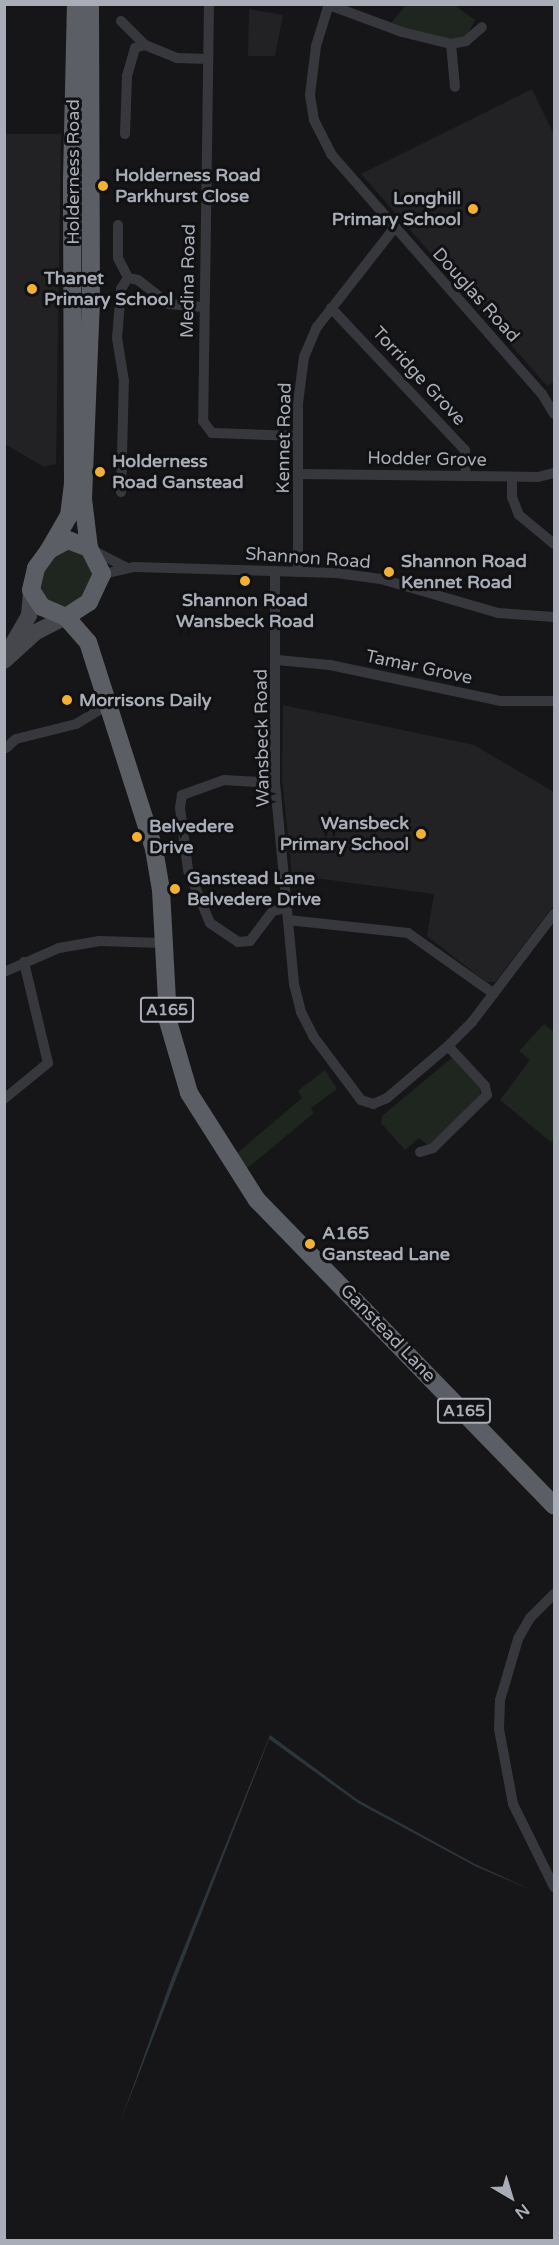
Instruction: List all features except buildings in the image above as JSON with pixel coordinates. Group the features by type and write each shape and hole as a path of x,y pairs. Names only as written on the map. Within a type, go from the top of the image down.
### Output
{"highway":[{"name":"Holderness Road","path":"49,550 69,516 73,483 72,178 76,4"},
{"name":"Holderness Road","path":"90,4 91,298 83,499 90,549"},
{"path":"31,592 33,576 49,550 68,540 90,549"},
{"name":"A165","path":"90,549 100,566 96,591"},
{"path":"66,618 81,610 96,591"},
{"name":"Ganstead Lane","path":"88,642 96,591"},
{"name":"A165","path":"31,592 44,608 66,618"},
{"name":"Ganstead Lane","path":"66,618 88,642 154,849 161,890 161,943 168,1021 189,1093 237,1174 257,1200 555,1505"}],"main road":[{"path":"4,660 26,620 31,592"},
{"path":"4,660 36,632 66,618"}],"street":[{"name":"Medina Road","path":"208,4 203,421 212,433 298,436"},
{"path":"329,5 402,32 451,44 466,41 482,27"},
{"name":"Douglas Road","path":"329,5 316,46 310,95 314,120 331,154 542,394 555,414"},
{"path":"121,21 145,45 177,58 207,59"},
{"path":"451,44 455,87"},
{"path":"122,129 130,55 145,45"},
{"path":"118,225 118,258 128,278"},
{"name":"Kennet Road","path":"298,572 298,436 304,357 316,327 395,226"},
{"path":"128,278 138,280 169,304 204,307"},
{"path":"121,492 118,478 124,381 117,338 121,289 128,278"},
{"name":"Torridge Grove","path":"331,308 465,450 466,475"},
{"name":"Hodder Grove","path":"299,474 512,477 555,473"},
{"path":"512,477 512,497 519,515 555,544"},
{"name":"Shannon Road","path":"90,549 126,567 298,572 381,579 498,614 555,617"},
{"path":"96,591 108,573 126,567"},
{"name":"Wansbeck Road","path":"275,572 278,660 275,783 286,908 301,1012 313,1036 361,1100 373,1104 387,1098 448,1046 494,994 555,914"},
{"name":"Tamar Grove","path":"278,660 330,665 501,700 555,701"},
{"path":"8,751 16,739 76,724 108,705"},
{"path":"275,783 224,780 182,795 180,808 188,870 210,922 238,942 250,941 273,911 286,908"},
{"path":"288,920 408,933 494,994"},
{"path":"4,972 58,948 99,942 161,943"},
{"path":"4,1099 48,1063 24,962"},
{"path":"420,1152 433,1148 487,1095 485,1086 448,1046"},
{"path":"555,1594 530,1618 518,1639 500,1700 499,1729 513,1804 555,1887"}],"shaded area":[{"path":"407,4 454,5 475,20 467,36 448,41 390,24"},
{"path":"249,9 283,15 275,56 248,56"},
{"name":"Longhill Primary School","path":"532,89 554,135 554,382 547,386 361,174"},
{"name":"Thanet Primary School","path":"5,134 61,134 56,464 44,467 5,444"},
{"path":"71,549 83,553 95,572 83,601 69,610 40,597 39,576 60,551"},
{"name":"Wansbeck Primary School","path":"283,705 474,745 554,792 554,905 495,982 486,982 427,936 434,894 292,875 282,778"},
{"path":"544,1024 554,1032 554,1139 551,1142 500,1100 530,1060 519,1051"},
{"path":"453,1057 481,1088 480,1098 429,1146 419,1138 405,1150 381,1123 382,1116"},
{"path":"325,1070 337,1089 311,1108 314,1113 244,1171 235,1155 302,1098 298,1091"},
{"path":"270,1735 358,1800 475,1864 536,1892 475,1866 358,1803 269,1739 120,2123 173,1975"}],"place":[{"name":"Holderness Road Parkhurst Close","path":"103,186"},
{"name":"Longhill Primary School","path":"473,209"},
{"name":"Thanet Primary School","path":"32,289"},
{"name":"Holderness Road Ganstead","path":"100,472"},
{"name":"Shannon Road Kennet Road","path":"389,572"},
{"name":"Shannon Road Wansbeck Road","path":"245,581"},
{"name":"Morrisons Daily","path":"67,700"},
{"name":"Wansbeck Primary School","path":"421,834"},
{"name":"Belvedere Drive","path":"137,837"},
{"name":"Ganstead Lane Belvedere Drive","path":"175,889"},
{"name":"A165 Ganstead Lane","path":"310,1244"}]}
